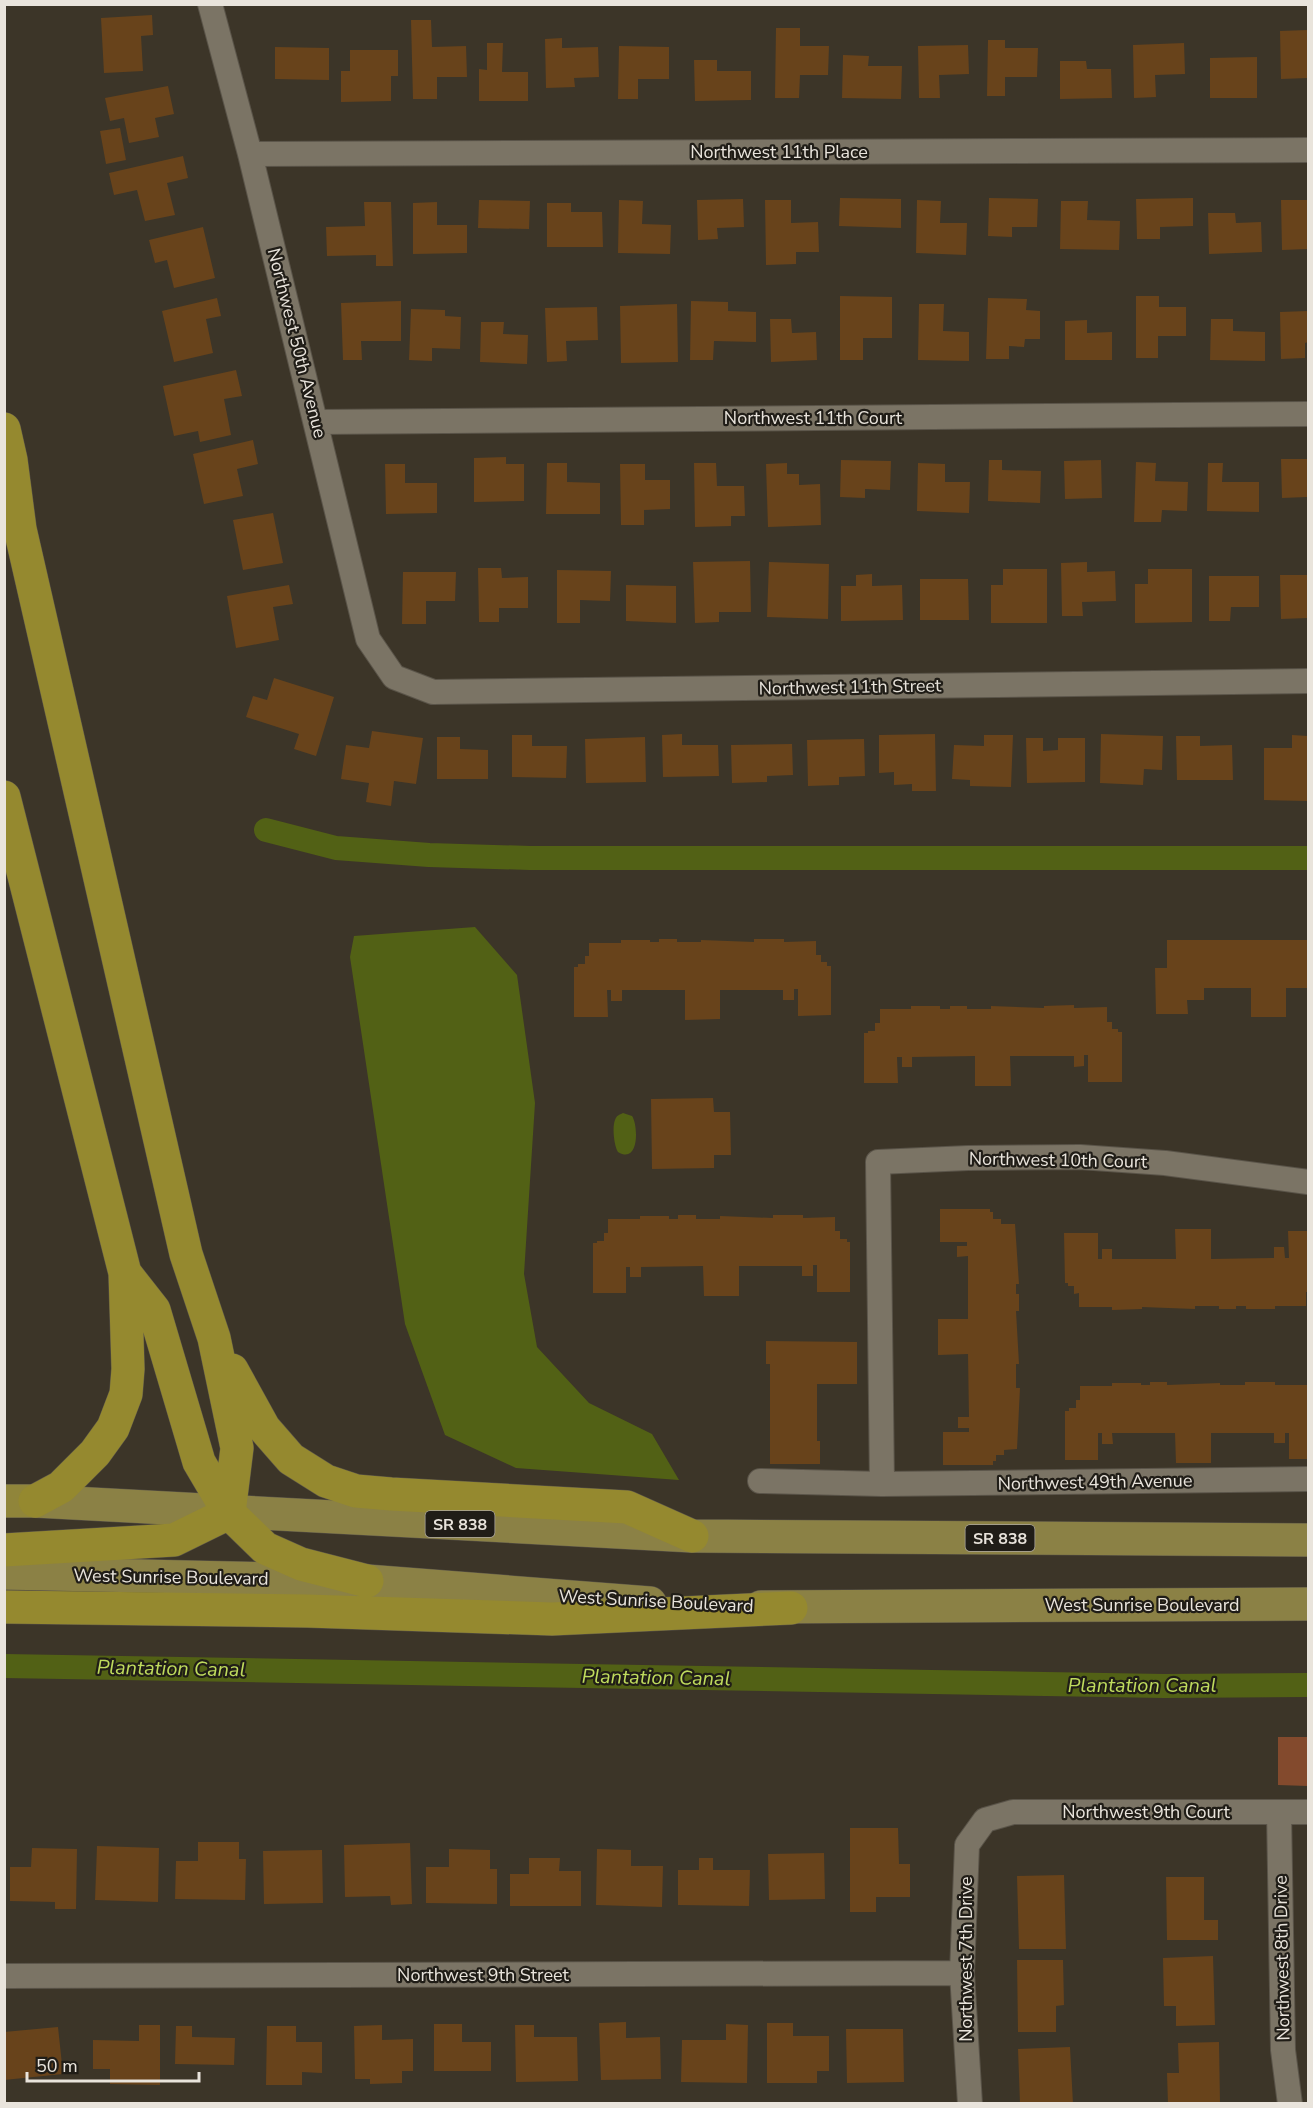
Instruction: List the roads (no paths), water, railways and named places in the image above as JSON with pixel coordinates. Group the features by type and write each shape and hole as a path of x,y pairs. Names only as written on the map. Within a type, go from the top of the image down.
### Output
{"highway":[{"path":"4,429 11,460 20,529 186,1254 214,1338 237,1448 229,1513"},
{"path":"4,490 20,529"},
{"path":"4,797 125,1273 128,1369 126,1394 113,1428 95,1453 61,1487 20,1501"},
{"path":"125,1273 154,1310 199,1462 229,1513 265,1548 302,1564 367,1581"},
{"path":"214,1338 264,1428 291,1459 326,1481 356,1491 627,1507 692,1536"},
{"path":"4,1550 174,1540 229,1513"},
{"path":"4,1607 307,1611 552,1619 791,1608"}],"main road":[{"name":"SR 838","path":"20,1501 692,1536 1308,1540"},
{"name":"West Sunrise Boulevard","path":"4,1574 367,1581 634,1602 791,1608 1308,1604"}],"street":[{"name":"Northwest 50th Avenue","path":"210,4 317,422 368,639 394,677"},
{"name":"Northwest 11th Place","path":"250,154 1308,150"},
{"name":"Northwest 11th Court","path":"317,422 1308,414"},
{"name":"Northwest 11th Street","path":"394,677 433,692 1308,681"},
{"name":"Northwest 10th Court","path":"882,1485 878,1162 1080,1157 1165,1163 1308,1182"},
{"name":"Northwest 49th Avenue","path":"760,1481 882,1485 1308,1479"},
{"name":"Northwest 9th Court","path":"985,1820 1013,1812 1308,1812"},
{"name":"Northwest 8th Drive","path":"1279,1812 1283,2050 1290,2103"},
{"name":"Northwest 7th Drive","path":"970,2103 962,1973 967,1845 985,1820"},
{"name":"Northwest 9th Street","path":"4,1976 962,1973"}],"waterway":[{"path":"266,830 336,848 429,855 530,858 1308,858"},
{"name":"Plantation Canal","path":"4,1666 1164,1686 1308,1685"}]}
